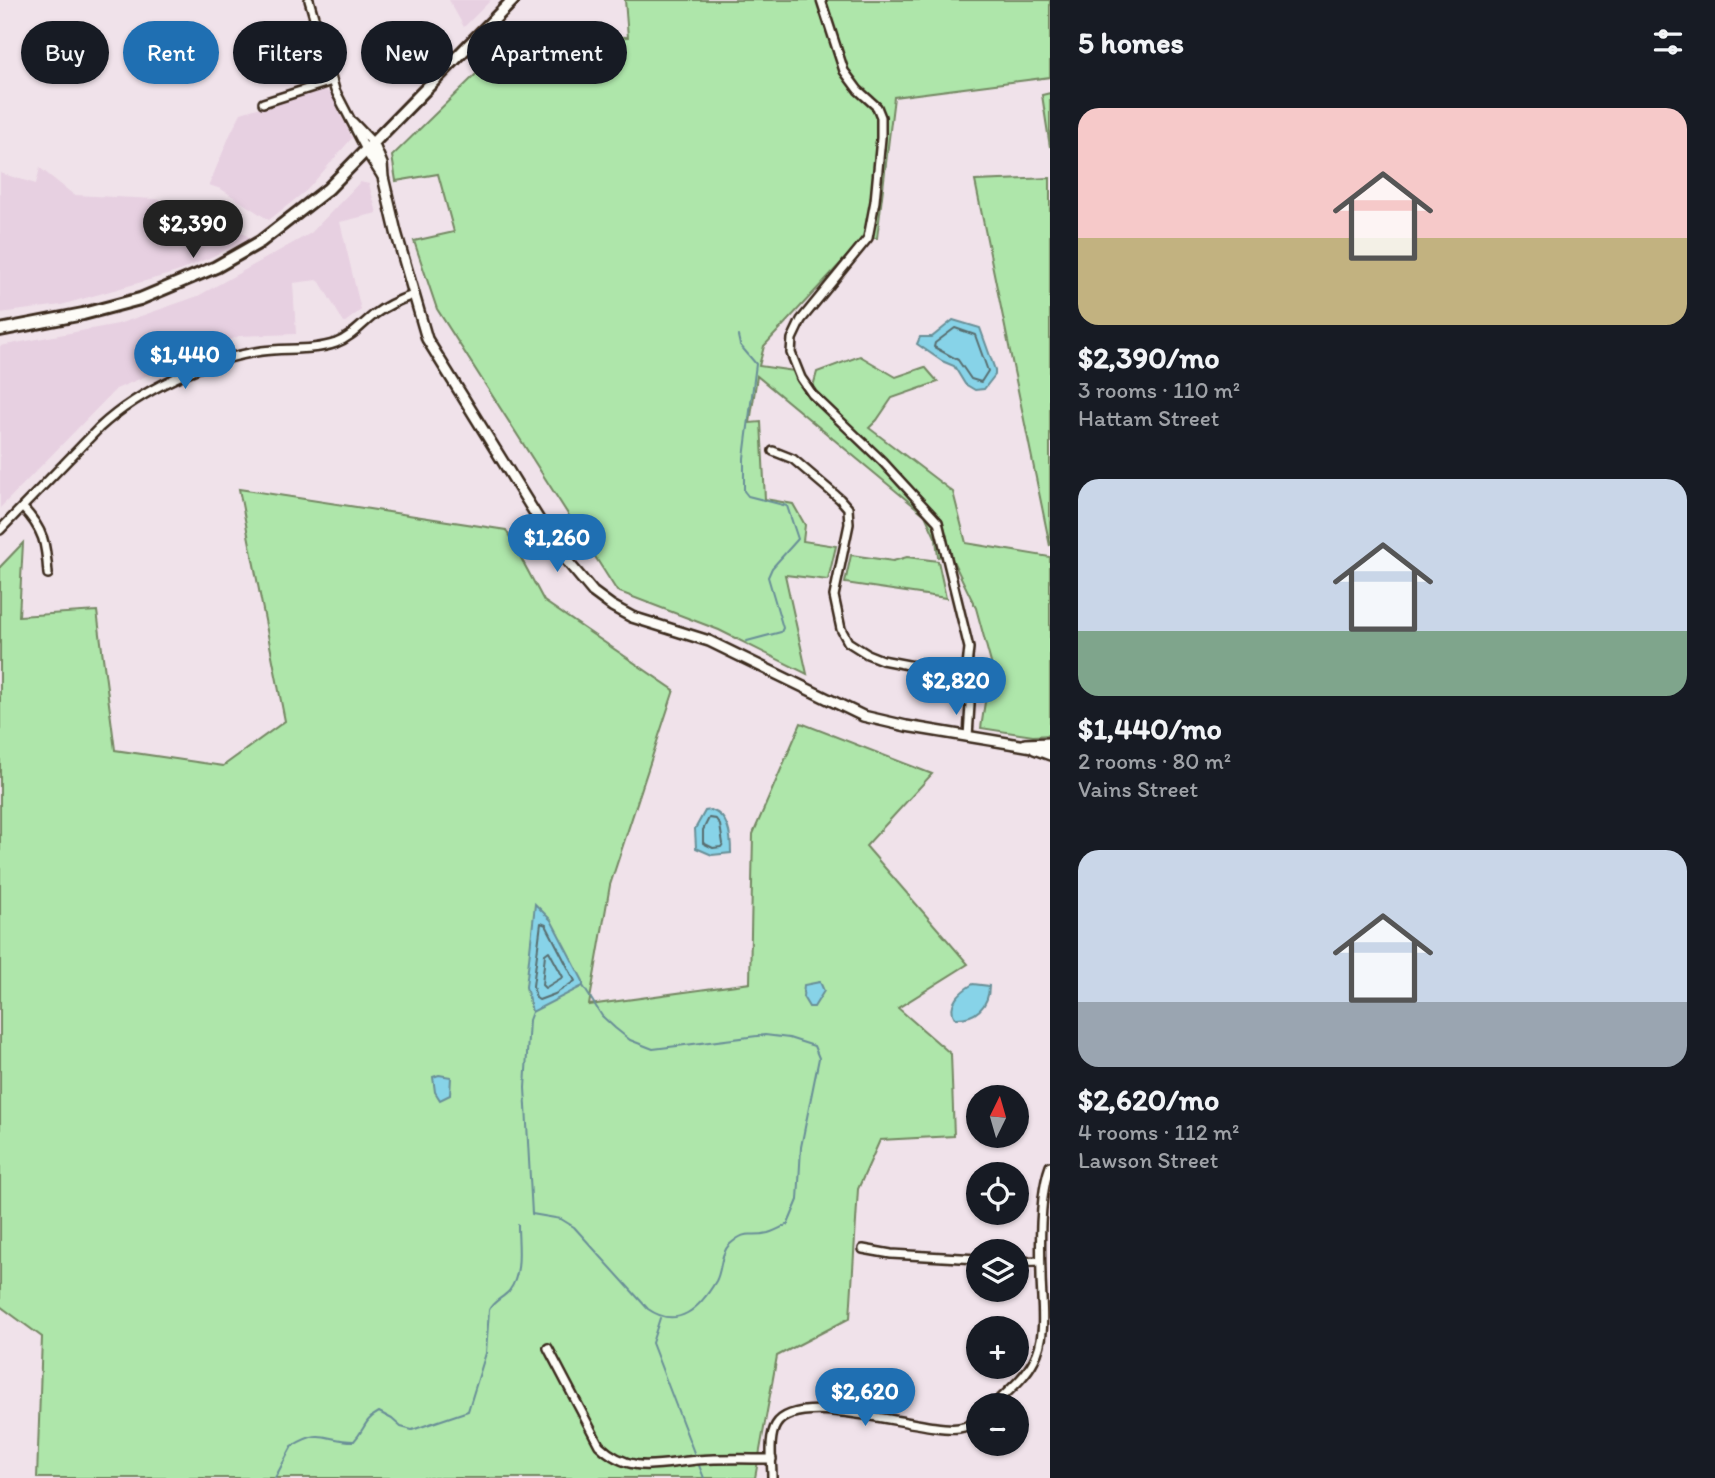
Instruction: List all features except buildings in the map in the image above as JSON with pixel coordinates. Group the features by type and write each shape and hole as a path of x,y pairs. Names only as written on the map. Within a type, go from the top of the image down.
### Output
{"main road":[{"path":"0,330 83,314 140,299 216,267 260,242 328,189 513,0"}],"street":[{"path":"309,0 315,21"},
{"path":"821,0 844,71 858,90 873,102 881,117 881,138 875,201 868,238 801,320 792,339 791,353 796,369 813,394 882,461 938,522 969,648 967,676 971,704 968,737"},
{"path":"263,103 323,84"},
{"path":"333,84 350,119 382,163 383,177 413,295 427,339 557,549 593,592 612,607 632,617 709,641 863,716 1020,745 1050,756"},
{"path":"0,530 99,428 116,412 142,396 187,374 234,356 333,344 350,336 384,308 413,295"},
{"path":"773,451 793,459 848,508 849,524 834,596 841,629 848,642 882,660 967,676"},
{"path":"23,508 36,521 43,535 48,574"},
{"path":"1020,745 1050,743"},
{"path":"1032,749 1050,750"},
{"path":"1006,1393 1023,1376 1037,1352 1042,1325 1040,1262 1045,1186 1050,1166"},
{"path":"863,1249 891,1254 966,1258"},
{"path":"1029,1262 1050,1262"},
{"path":"548,1348 599,1445 611,1456 626,1463 646,1467 697,1460 772,1459"},
{"path":"772,1478 772,1438 775,1426 781,1418 796,1412 876,1415 950,1428 966,1426"}],"shaded area":[{"path":"449,0 491,0 467,21 464,27"},
{"path":"322,88 331,94 352,138 307,190 269,220 221,189 209,185 241,113"},
{"path":"40,168 74,195 155,199 214,210 251,239 177,272 61,305 0,313 0,173 36,184"},
{"path":"360,182 369,184 377,213 340,222 361,310 344,323 320,282 317,280 293,283 296,334 239,336 116,389 0,508 0,346 118,324 198,296 311,233"}],"green space":[{"path":"625,0 1050,0 1050,77 894,97 877,238 864,238 764,346 759,366 794,371 806,390 938,526 942,556 938,557 936,539 925,515 757,376 750,423 761,422 765,499 793,504 805,525 803,541 836,546 828,580 785,575 807,674 719,630 617,591 437,309 414,241 454,232 438,174 396,181 392,156 467,83 627,84"},
{"path":"1050,93 1050,147 1042,95"},
{"path":"1050,178 1050,546 975,181"},
{"path":"860,356 896,377 925,367 938,382 892,398 869,428 953,492 966,543 1050,557 1050,735 1033,736 981,728 991,663 976,608 953,561 942,519 812,390 817,372"},
{"path":"239,489 506,530 544,601 674,690 610,885 589,1005 750,983 753,834 801,723 932,774 866,846 968,964 898,1008 951,1054 954,1136 880,1140 858,1189 850,1318 777,1356 755,1478 37,1478 42,1337 0,1306 0,567 23,543 19,616 97,611 115,750 223,766 285,721"},
{"path":"851,555 893,561 907,557 938,561 946,598 845,583"}],"water":[{"path":"953,320 980,328 995,370 995,375 984,389 975,390 965,384 954,366 917,344 920,337 932,337"},
{"path":"711,810 725,821 731,853 712,855 696,848 695,829 705,811"},
{"path":"535,904 551,920 583,981 583,986 532,1012 526,987"},
{"path":"820,982 824,991 814,1007 809,1007 803,997 804,985"},
{"path":"973,984 989,986 984,1006 975,1014 955,1018 952,1008 954,1003 960,994"},
{"path":"433,1077 451,1077 450,1095 440,1100 435,1092"}],"waterway":[{"path":"738,336 740,345 756,364 744,458 744,491 748,496 787,506 798,539 772,568 768,577 783,628 781,632 747,641"},
{"path":"532,1012 529,1020 525,1088 532,1214 561,1219 574,1227 648,1309 669,1317 687,1313 703,1300 716,1281 729,1245 744,1235 768,1233 788,1224 798,1200 801,1147 819,1058 814,1046 789,1038 765,1035 653,1049 630,1040 615,1028 602,1016 583,986"},
{"path":"275,1478 292,1446 317,1436 354,1441 367,1422 379,1412 401,1427 412,1430 468,1411 486,1353 489,1310 509,1291 516,1276 519,1259 518,1225"},
{"path":"660,1318 652,1343 696,1458"},
{"path":"698,1463 704,1478"}]}
